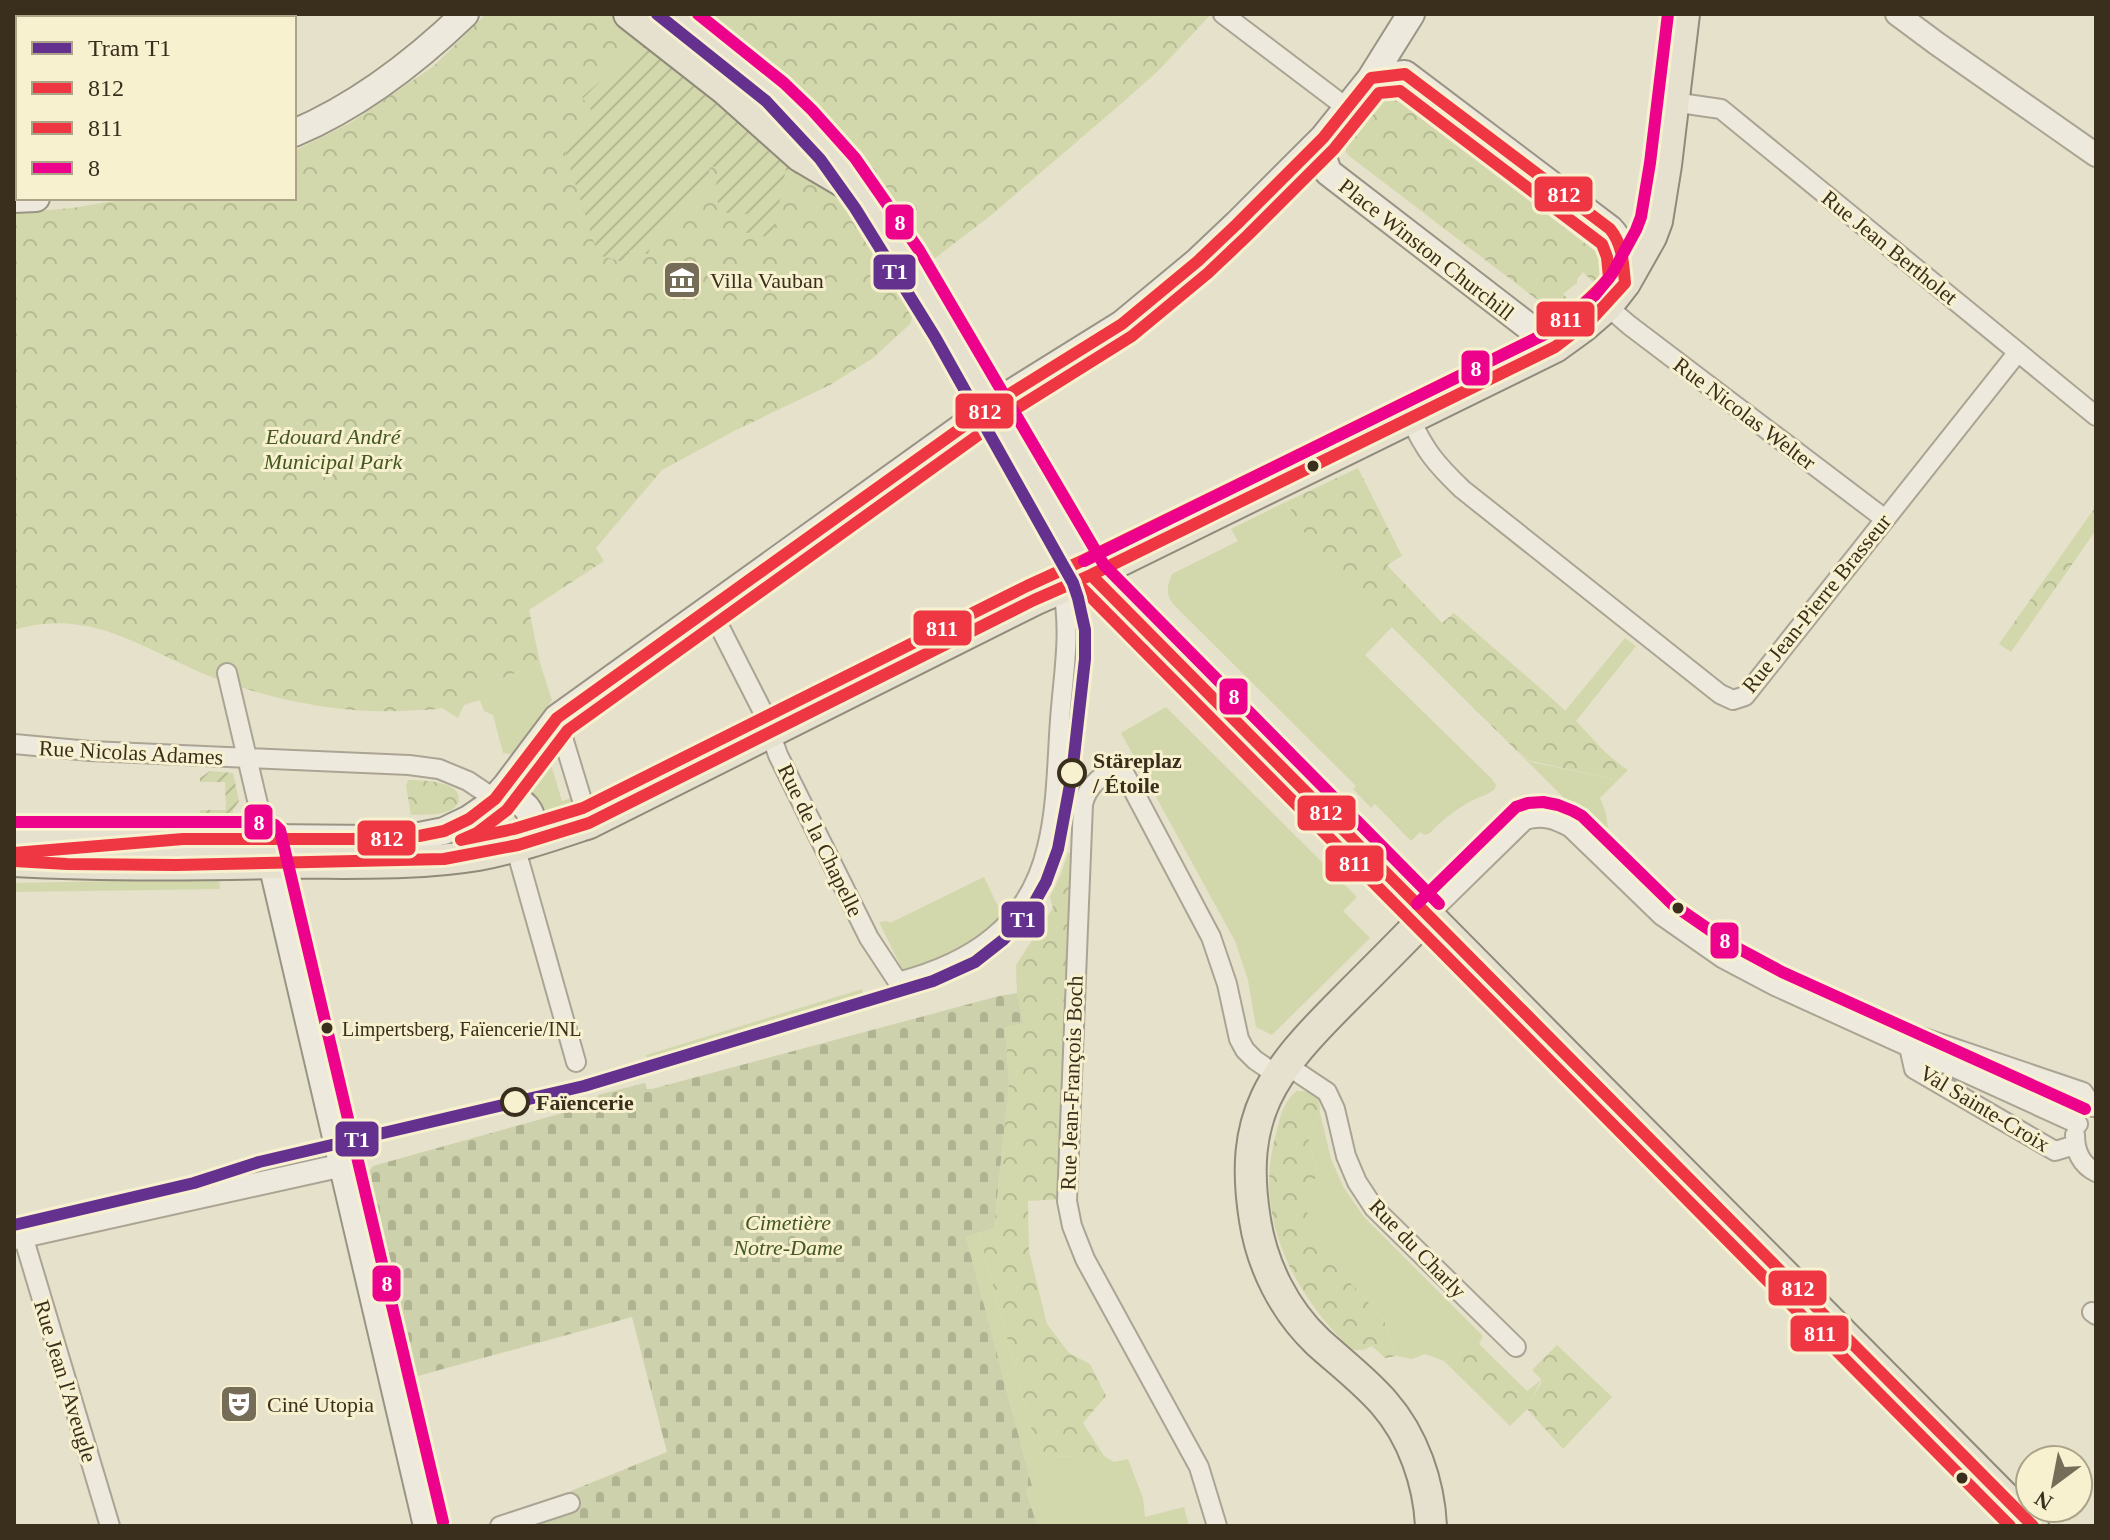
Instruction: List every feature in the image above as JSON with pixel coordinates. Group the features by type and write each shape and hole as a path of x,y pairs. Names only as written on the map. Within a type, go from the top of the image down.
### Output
{"main road":[{"path":"296,132 382,84 465,14"},
{"path":"629,14 726,90 800,156 840,179 864,198"},
{"path":"672,14 734,62 800,121 842,167 905,258 1071,541 1104,568 1428,915 2033,1526"},
{"path":"269,851 444,831 469,819 492,802 506,797 517,799 531,815 529,836 515,846 497,844 489,837 484,817 492,802 557,718 992,406 1122,324 1218,243 1323,138 1371,78 1411,14"},
{"path":"14,853 269,851 432,860 478,855 589,823 774,744 1034,600 1555,347 1584,326 1616,294 1651,237 1657,221 1684,14"},
{"path":"1371,78 1405,74 1610,229 1622,247 1616,294"},
{"name":"Place Winston Churchill","path":"1323,138 1323,157 1328,172 1555,347"},
{"path":"14,838 180,852"},
{"path":"269,851 427,1526"},
{"path":"14,861 67,864 180,852"},
{"path":"14,876 68,875 180,852"},
{"path":"1428,915 1310,1034 1281,1070 1261,1109 1250,1165 1257,1232 1266,1262 1293,1314 1315,1339 1378,1396 1400,1424 1425,1485 1431,1526"}],"street":[{"path":"1223,14 1347,108"},
{"path":"1897,14 2096,155"},
{"name":"Rue Jean Bertholet","path":"1673,102 1721,109 2096,416"},
{"name":"Rue Nicolas Welter","path":"1616,294 1629,325 1885,519"},
{"name":"Rue Jean-Pierre Brasseur","path":"1410,418 1423,447 1462,489 1720,694 1733,700 1745,696 2018,352"},
{"name":"Rue de la Chapelle","path":"710,608 763,712 774,744 869,938 898,982 953,964 983,946 1020,908 1037,878 1048,846 1052,819 1067,635 1062,587"},
{"name":"Rue Nicolas Adames","path":"227,673 269,851"},
{"path":"557,718 589,823"},
{"name":"Rue Nicolas Adames","path":"14,744 90,751 409,765 439,769 468,781 492,802"},
{"name":"Rue du Charly","path":"1121,767 1211,937 1227,984 1239,1039 1245,1050 1255,1060 1327,1092 1335,1109 1346,1156 1357,1182 1374,1208 1516,1347"},
{"name":"Rue Jean-François Boch","path":"1121,767 1095,782 1085,795 1083,804 1067,1201 1072,1226 1085,1259 1199,1467 1217,1526"},
{"name":"Val Sainte-Croix","path":"1428,915 1525,820 1549,818 1571,828 1662,916 1722,958 1756,977 2078,1124"},
{"path":"515,846 576,1062"},
{"name":"Val Sainte-Croix","path":"1909,1047 1921,1037 2083,1092 2095,1107 2078,1124 2075,1145 2080,1158 2096,1172"},
{"name":"Val Sainte-Croix","path":"1909,1047 1914,1069 2055,1151 2075,1145"},
{"path":"18,1237 343,1165"},
{"name":"Rue Jean l'Aveugle","path":"18,1237 110,1526"},
{"path":"500,1526 570,1503"}],"green space":[{"name":"Edouard André Municipal Park","path":"486,14 1211,14 1159,70 1122,103 990,216 930,262 910,324 873,358 830,385 662,470 596,548 604,561 529,610 540,663 441,708 365,711 312,705 259,693 209,676 115,634 92,627 42,624 14,630 14,213 119,200 296,200 296,150 350,123 434,66"},
{"path":"652,48 736,115 787,164 772,238 743,232 748,214 730,215 719,207 715,190 719,168 711,166 702,193 670,226 654,237 648,254 630,250 627,263 598,255 562,142 594,114 582,97 637,49"},
{"path":"1394,98 1603,257 1608,269 1593,287 1593,282 1583,272 1577,283 1563,294 1571,302 1579,296 1582,299 1565,311 1552,311 1348,155 1346,147 1385,100"},
{"path":"1358,468 1402,556 1387,565 1442,623 1454,613 1570,715 1604,751 1628,770 1618,780 1531,761 1517,751 1326,562 1286,502"},
{"path":"1286,502 1326,562 1392,627 1365,655 1496,785 1492,791 1454,812 1430,833 1425,835 1420,832 1411,841 1375,804 1371,808 1353,789 1356,786 1169,597 1172,574 1238,541 1231,529"},
{"path":"2096,506 2096,530 2011,652 1999,644"},
{"path":"1625,638 1636,646 1576,721 1565,711"},
{"path":"540,663 552,700 513,754 503,753 493,715 484,711 480,700 464,705 458,718 442,708 491,683"},
{"path":"1166,707 1357,897 1343,911 1370,938 1272,1035 1256,1027 1248,980 1235,941 1121,733"},
{"path":"561,732 568,752 549,758 562,801 581,795 584,805 544,821 532,796 520,788"},
{"path":"1517,751 1531,762 1618,780 1600,798 1608,827 1601,835"},
{"path":"210,771 233,773 239,801 232,819 200,820 200,810 226,810 225,782 200,782 200,778"},
{"path":"408,780 449,786 459,796 458,803 445,813 411,815 406,786"},
{"path":"1058,802 1071,803 1061,852 1047,891 1024,924 987,959 983,952 1015,923"},
{"path":"1068,853 1074,854 1062,1199 1028,1201 1029,1251 1047,1324 1069,1353 1090,1364 1106,1396 1083,1423 1104,1456 1097,1462 1083,1463 1075,1456 1049,1457 1035,1442 979,1233 994,1228 1009,1084 1005,1026 1024,1022 1017,993 1016,965 1053,908 1050,897"},
{"path":"984,877 1003,917 993,929 951,957 904,973 879,922 890,923"},
{"path":"219,879 220,889 14,892 14,883"},
{"path":"862,989 867,1004 651,1070 646,1055"},
{"name":"Cimetière Notre-Dame","path":"1017,993 1024,1023 1005,1027 1009,1084 994,1228 966,1237 1032,1486 1026,1489 1037,1526 530,1526 572,1511 566,1493 667,1452 632,1317 407,1379 362,1181 373,1166 599,1103 598,1095 645,1083 647,1089 652,1089"},
{"path":"1297,1091 1305,1091 1319,1098 1320,1113 1308,1136 1318,1176 1298,1193 1331,1262 1383,1318 1397,1356 1385,1358 1372,1346 1352,1350 1312,1305 1283,1252 1274,1224 1270,1165 1283,1110"},
{"path":"1320,1113 1331,1159 1344,1188 1364,1217 1483,1336 1479,1344 1527,1391 1541,1380 1527,1409 1516,1391 1473,1348 1444,1361 1425,1354 1412,1359 1397,1356 1383,1318 1331,1262 1297,1193 1318,1176 1308,1136"},
{"path":"289,1150 294,1166 60,1220 58,1211 187,1181 239,1162"},
{"path":"979,1233 1035,1442 1050,1457 1075,1456 1097,1462 1104,1456 1114,1462 1128,1459 1143,1498 1145,1517 1184,1507 1189,1526 1037,1526 1026,1488 1032,1486 966,1237"},
{"path":"1557,1345 1612,1397 1563,1449 1527,1409 1510,1426 1444,1361 1473,1347 1516,1391 1527,1408 1541,1383 1532,1370"}],"tram line":[{"name":"T1","path":"14,1225 194,1183 259,1162 584,1086 933,981 975,962 1003,940 1028,914 1046,882 1058,849 1072,774 1085,659 1085,630 1073,583 935,337 855,208 820,159 766,101 657,14"}],"transit line":[{"name":"8","path":"698,14 784,83 855,158 919,250 1104,565 1439,904"},
{"name":"8","path":"1084,561 1547,333 1595,295 1612,274 1641,217 1668,14"},
{"name":"812","path":"14,853 183,839 374,839 419,836 444,831 469,819 495,799 557,718 1000,400 1122,324 1237,224 1323,138 1371,78 1405,74 1610,229 1618,241 1625,283 1593,318 1555,347 1091,575 1034,600 589,823 518,845 444,859 176,865 14,861"},
{"name":"811","path":"1400,91 1602,244 1609,278 1563,321 1547,333 1027,586 583,808 514,829 461,840 477,833 507,810 568,730 1009,413 1132,336 1248,235 1334,149 1379,93 1400,91"},
{"name":"812","path":"1091,575 2033,1526"},
{"name":"811","path":"1080,586 2010,1526"},
{"name":"8","path":"1417,904 1516,807 1543,802 1558,805 1582,816 1672,904 1730,944 1782,972 2085,1109"},
{"name":"8","path":"14,822 266,822 280,830 443,1522"}],"place":[{"name":"Villa Vauban","path":"682,280"},
{"name":"Stäreplaz / Étoile","path":"1072,773"},
{"name":"Limpertsberg, Faïencerie/INL","path":"327,1028"},
{"name":"Faïencerie","path":"515,1102"},
{"name":"Ciné Utopia","path":"239,1404"}]}
